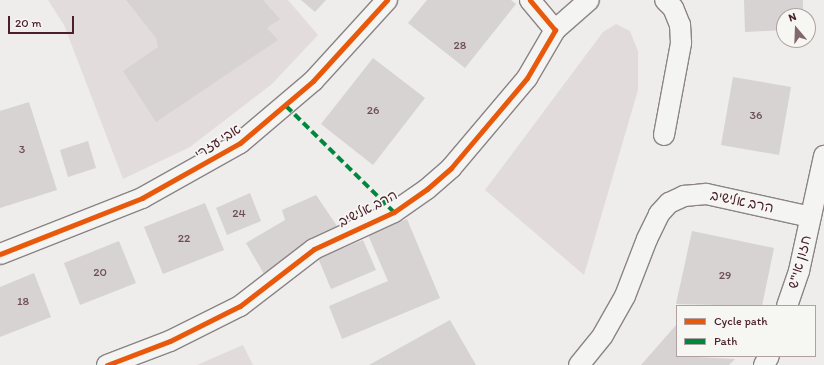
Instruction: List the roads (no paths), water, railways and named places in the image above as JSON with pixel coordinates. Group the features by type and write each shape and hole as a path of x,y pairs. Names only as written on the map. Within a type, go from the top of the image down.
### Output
{"street":[{"name":"אבי עזרי","path":"0,254 142,198 224,154 313,81 387,0"},
{"path":"530,0 555,30"},
{"name":"הרב אלישיב","path":"107,365 170,341 240,306 314,249 394,212 427,189 451,168 522,84 555,30 589,0"},
{"path":"664,135 681,43 680,25 673,8 665,0"},
{"path":"811,217 824,156"},
{"name":"הרב אלישיב","path":"579,365 603,335 622,303 647,239 659,214 670,203 684,196 706,194 811,217"},
{"name":"חזון אי\"ש","path":"787,305 811,217"}]}
